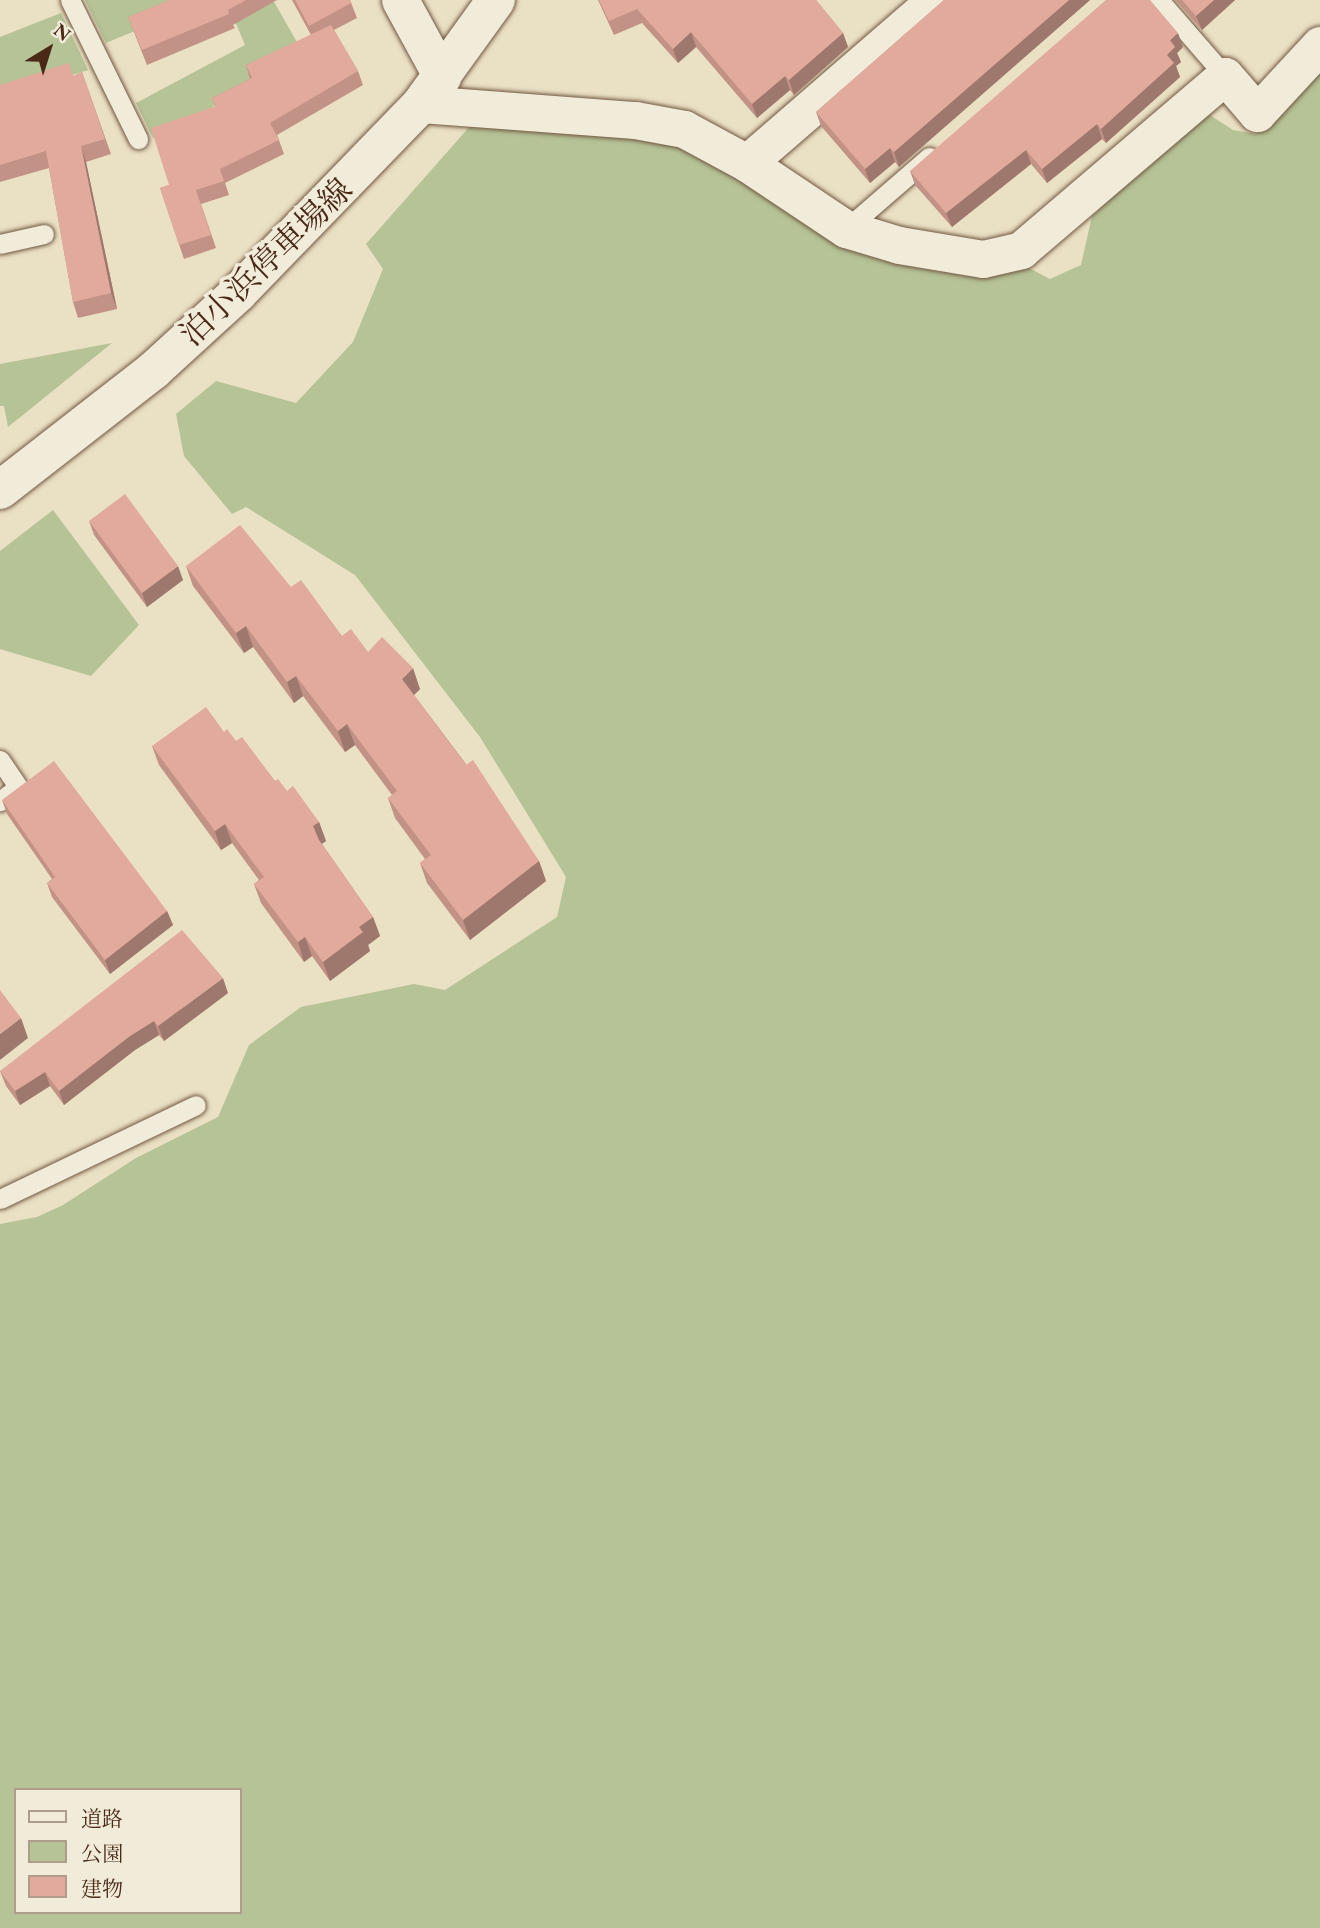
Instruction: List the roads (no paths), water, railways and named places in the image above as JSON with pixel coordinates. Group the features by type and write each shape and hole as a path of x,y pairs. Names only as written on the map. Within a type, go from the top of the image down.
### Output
{"main road":[{"name":"泊小浜停車場線","path":"0,490 154,370 239,293 432,90 496,0"}],"street":[{"path":"400,0 432,90 684,129 747,163 846,229 899,245 983,259 1021,250 1225,76 1257,113 1320,45"},
{"path":"747,163 935,0"}],"lane":[{"path":"70,0 138,139"},
{"path":"1159,0 1225,76"},
{"path":"846,229 940,147"},
{"path":"0,244 44,234"},
{"path":"0,760 18,787 0,800"},
{"path":"0,1199 196,1105"}]}
